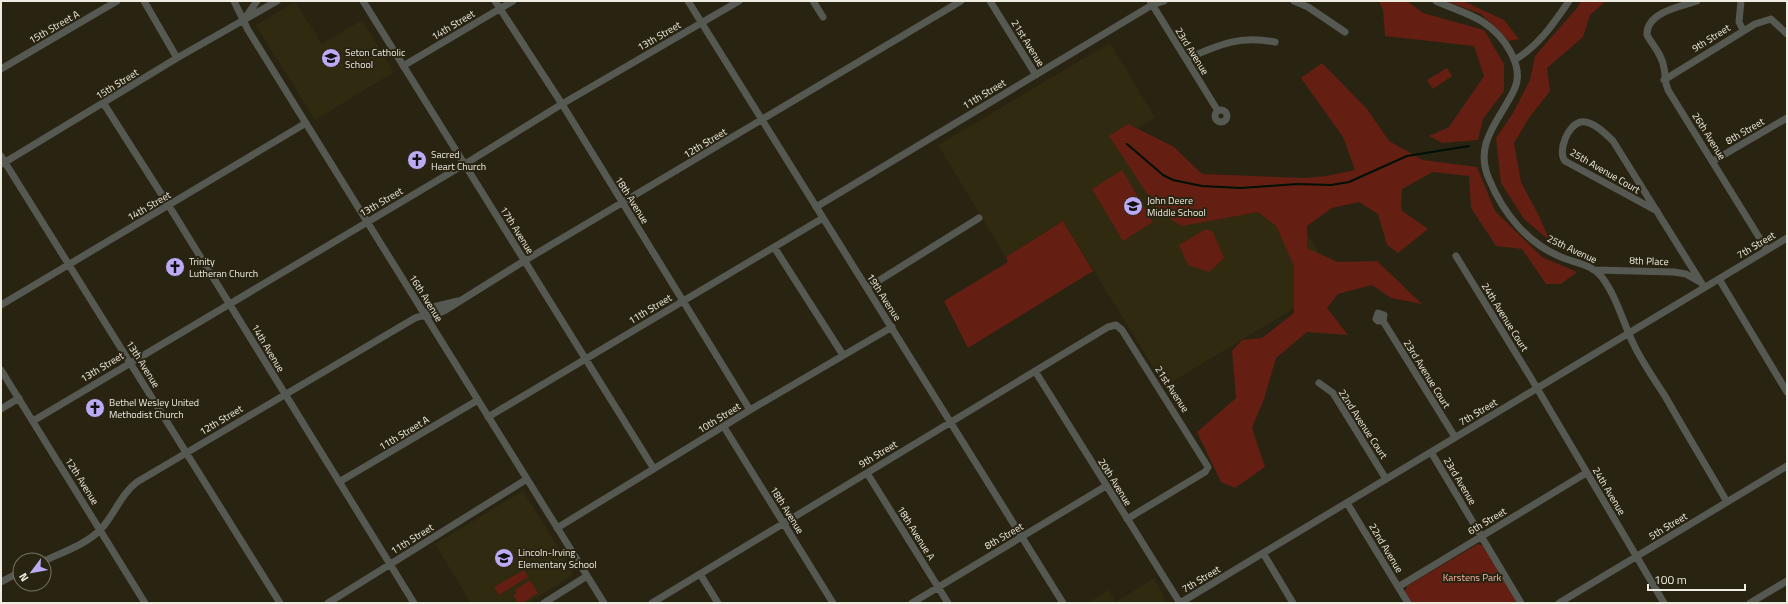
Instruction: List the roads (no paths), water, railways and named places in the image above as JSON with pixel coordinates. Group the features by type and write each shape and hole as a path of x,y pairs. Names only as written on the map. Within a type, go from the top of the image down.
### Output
{"street":[{"name":"15th Street A","path":"1,69 118,1"},
{"path":"144,1 177,58"},
{"name":"16th Avenue","path":"234,1 306,123 604,603"},
{"path":"244,20 257,1"},
{"name":"15th Street","path":"2,161 104,104 177,58 277,1"},
{"name":"17th Avenue","path":"363,1 654,469"},
{"name":"18th Avenue","path":"495,1 562,104 750,410"},
{"name":"14th Street","path":"403,66 513,1"},
{"name":"19th Avenue","path":"688,1 1063,603"},
{"name":"13th Street","path":"33,421 465,164 562,104 739,1"},
{"path":"813,1 823,17"},
{"name":"12th Street","path":"52,557 83,542 100,530 111,517 122,497 132,486 284,394 415,318 425,314 437,315 524,261 961,1"},
{"name":"21st Avenue","path":"990,1 1036,75"},
{"name":"11th Street","path":"816,207 1036,75 1151,3 1164,1"},
{"path":"1294,1 1308,7 1344,32"},
{"name":"25th Avenue","path":"1436,1 1482,22 1502,39 1514,60 1517,76 1515,90 1491,128 1485,149 1485,165 1488,178 1514,222 1525,234 1547,251 1574,262 1587,265 1595,270 1606,284 1638,351 1727,502"},
{"path":"1514,60 1527,53 1552,25 1569,1"},
{"name":"26th Avenue","path":"1697,1 1655,17 1651,20 1646,29 1647,35 1661,57 1665,69 1664,80 1668,90 1767,250"},
{"path":"1741,1 1739,22 1743,30"},
{"name":"23rd Avenue","path":"1151,3 1218,112"},
{"name":"9th Street","path":"1664,80 1743,30 1772,19 1787,34"},
{"path":"1186,59 1228,41 1241,39 1275,42"},
{"name":"14th Avenue","path":"104,104 169,206 414,603"},
{"name":"8th Street","path":"1713,162 1787,118"},
{"name":"25th Avenue Court","path":"1657,211 1565,161 1561,156 1561,151 1574,126 1581,122 1588,123 1608,136 1657,211 1703,285"},
{"name":"14th Street","path":"1,305 306,123"},
{"name":"13th Avenue","path":"2,161 69,264 280,603"},
{"name":"11th Street","path":"488,417 823,218"},
{"path":"867,288 979,218"},
{"name":"7th Street","path":"1180,603 1629,333 1703,285 1719,279 1787,238"},
{"path":"774,247 843,355"},
{"name":"24th Avenue Court","path":"1456,256 1537,388"},
{"name":"8th Place","path":"1595,270 1674,272 1686,274 1703,285"},
{"path":"1719,279 1787,392"},
{"name":"23rd Avenue Court","path":"1383,321 1455,437"},
{"name":"21st Avenue","path":"1116,325 1122,330 1208,467 1205,472 1127,519"},
{"name":"9th Street","path":"652,603 1108,327 1116,325"},
{"name":"10th Street","path":"557,528 750,410 892,327"},
{"name":"12th Avenue","path":"1,370 145,603"},
{"name":"20th Avenue","path":"1035,371 1180,603"},
{"name":"22nd Avenue Court","path":"1319,384 1332,392 1386,479"},
{"name":"24th Avenue","path":"1537,388 1664,603"},
{"path":"1,409 19,398"},
{"name":"11th Street A","path":"340,482 478,400"},
{"name":"18th Avenue","path":"724,427 833,603"},
{"name":"23rd Avenue","path":"1431,452 1521,603"},
{"name":"5th Street","path":"1559,603 1787,466"},
{"name":"18th Avenue A","path":"867,473 948,603"},
{"name":"6th Street","path":"1398,587 1586,473"},
{"name":"11th Street","path":"328,603 527,479"},
{"name":"8th Street","path":"912,603 1106,486"},
{"name":"22nd Avenue","path":"1347,503 1408,603"},
{"path":"1263,553 1293,603"},
{"path":"700,574 718,603"},
{"path":"1,582 12,576"},
{"path":"544,603 587,576"},
{"path":"1750,603 1787,581"}],"waterway":[{"path":"1127,144 1163,175 1173,180 1202,186 1241,188 1297,184 1331,185 1349,182 1407,156 1469,146"}],"place":[{"name":"Seton Catholic School","path":"331,58"},
{"name":"Sacred Heart Church","path":"417,160"},
{"name":"John Deere Middle School","path":"1133,206"},
{"name":"Trinity Lutheran Church","path":"175,267"},
{"name":"Bethel Wesley United Methodist Church","path":"95,408"},
{"name":"Lincoln-Irving Elementary School","path":"504,558"}],"park label":[{"name":"Karstens Park","path":"1472,577"}]}
